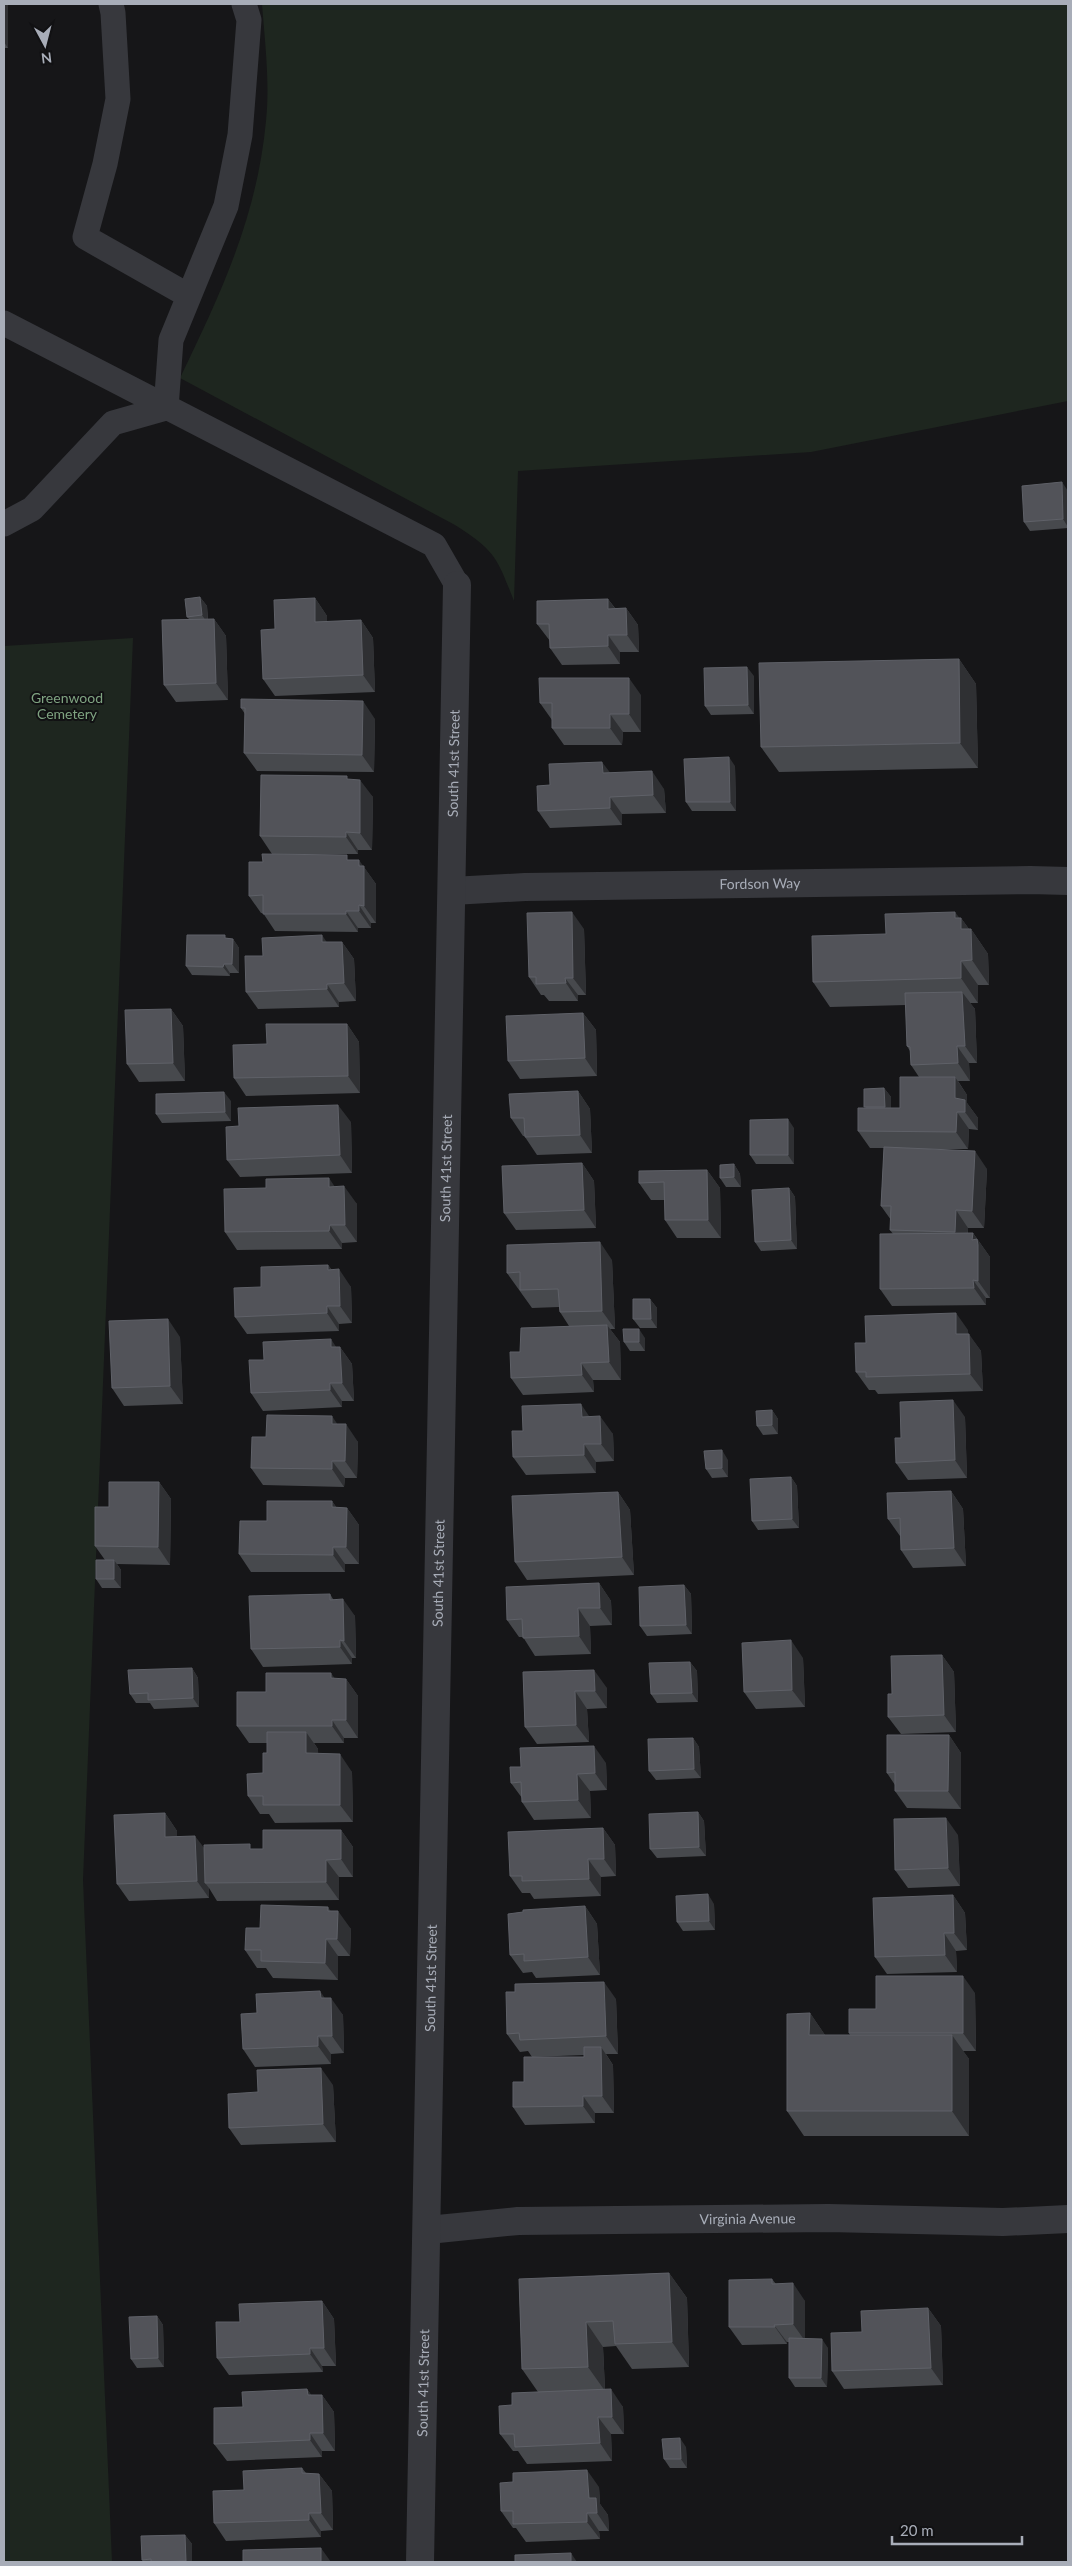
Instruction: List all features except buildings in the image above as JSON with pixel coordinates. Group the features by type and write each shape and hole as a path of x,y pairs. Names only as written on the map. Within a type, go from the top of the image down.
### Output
{"street":[{"name":"South 41st Street","path":"420,2562 428,2230 427,2129 457,585"},
{"name":"Fordson Way","path":"452,891 535,887 1068,881"},
{"name":"Virginia Avenue","path":"428,2230 518,2221 828,2218 1004,2222 1068,2219"}],"lane":[{"path":"110,4 113,13 118,100 105,164 85,237 189,296"},
{"path":"166,408 171,340 226,206 240,135 248,20 244,4"},
{"path":"4,323 434,545 457,585"},
{"path":"4,524 32,509 113,423 166,408"}],"green space":[{"path":"262,4 1068,4 1068,401 811,452 518,471 514,601 494,557 469,534 180,378 223,285 246,222 255,190 267,106 267,62"},
{"name":"Greenwood Cemetery","path":"133,638 83,1880 112,2562 4,2562 4,646"}]}
